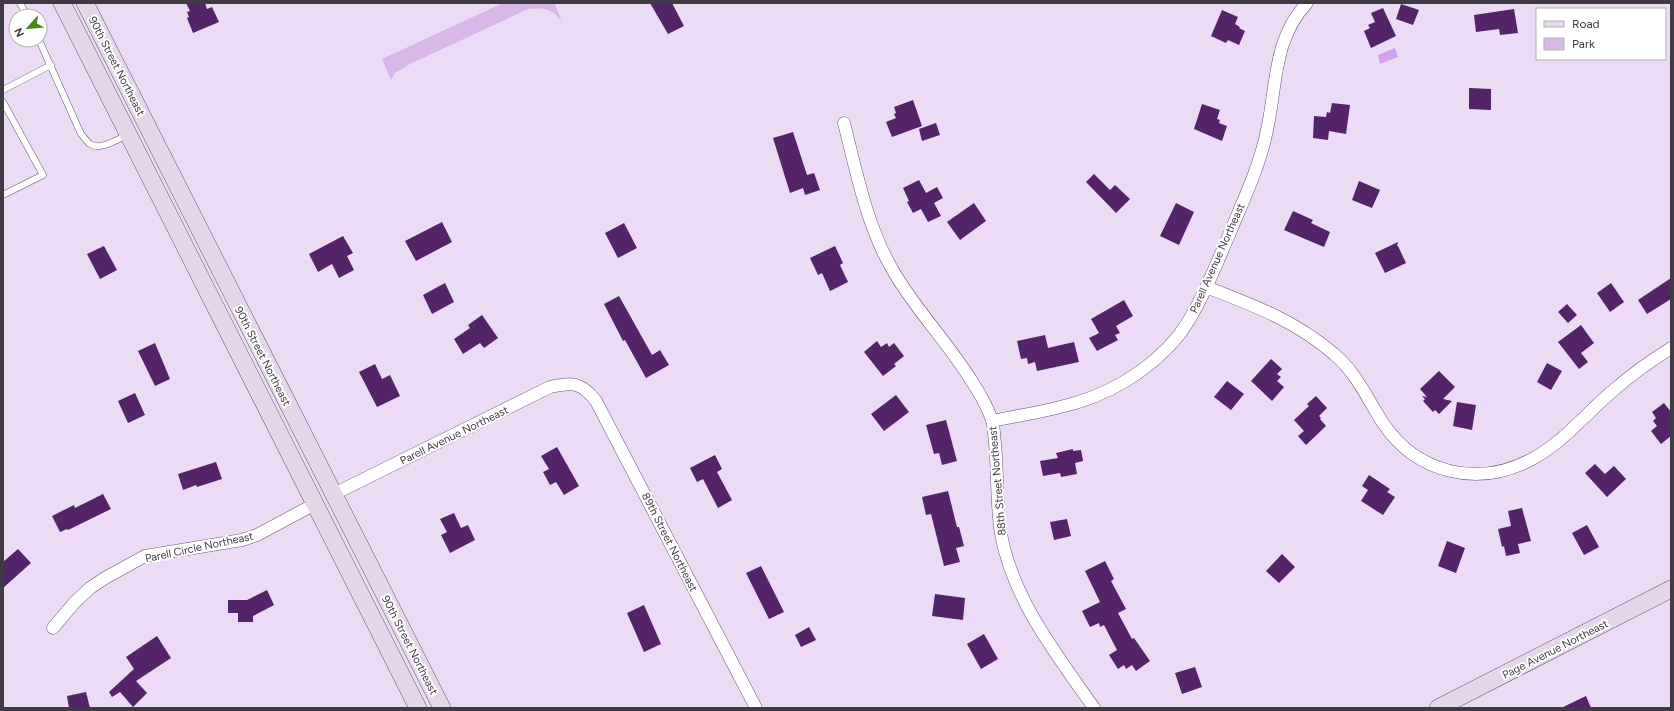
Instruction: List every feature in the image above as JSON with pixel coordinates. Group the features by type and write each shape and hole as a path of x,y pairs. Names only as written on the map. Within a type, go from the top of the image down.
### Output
{"main road":[{"name":"90th Street Northeast","path":"62,3 418,708"},
{"name":"90th Street Northeast","path":"85,3 442,708"},
{"name":"Page Avenue Northeast","path":"1438,708 1671,590"}],"street":[{"name":"Parell Avenue Northeast","path":"992,421 1062,407 1116,387 1160,357 1180,334 1206,287 1258,163 1267,131 1279,53 1286,34 1298,12 1307,3"},
{"name":"88th Street Northeast","path":"844,123 869,219 883,251 894,273 910,297 960,363 978,392 992,421 996,455 998,504 1002,535 1008,563 1036,622 1063,665 1094,708"},
{"path":"1206,287 1264,309 1297,326 1318,341 1336,355 1350,370 1392,436 1427,463 1448,472 1488,474 1504,471 1531,460 1563,438 1614,389 1671,348"},
{"name":"Parell Avenue Northeast","path":"334,494 550,388 564,384 576,384"},
{"name":"89th Street Northeast","path":"576,384 587,389 596,400 756,708"},
{"name":"Parell Circle Northeast","path":"53,628 75,602 90,588 145,556 242,540 257,535 315,504"}],"lane":[{"path":"43,48 81,134 90,144 96,147 102,146 129,134"},
{"path":"3,90 51,65"},
{"path":"3,102 43,175 3,195"}],"green space":[{"path":"503,3 554,3 562,21 550,11 528,9 410,64 395,73 391,80 382,59"}],"shaded area":[{"path":"1395,48 1398,57 1380,64 1378,55"}],"building":[{"path":"186,3 205,3 207,9 212,7 219,22 193,33 187,18 189,17 187,12 190,11"},
{"path":"650,3 672,3 684,26 668,34"},
{"path":"1401,4 1419,10 1413,25 1396,19"},
{"path":"1383,8 1396,36 1371,48 1364,31 1370,28 1368,25 1375,22 1371,13"},
{"path":"1514,9 1518,33 1500,35 1499,29 1476,32 1474,15"},
{"path":"1222,10 1238,17 1235,24 1245,31 1239,45 1228,40 1226,43 1211,36"},
{"path":"1469,88 1491,89 1491,110 1469,109"},
{"path":"913,100 922,126 892,137 886,122 896,118 894,114 896,113 894,107"},
{"path":"1332,103 1350,105 1346,134 1329,131 1328,140 1313,138 1314,116 1326,117 1327,112 1330,113"},
{"path":"1202,104 1220,110 1217,119 1220,120 1219,123 1227,126 1222,141 1194,129"},
{"path":"936,123 940,135 922,141 919,129"},
{"path":"793,132 807,175 814,173 820,190 805,195 803,188 790,193 773,138"},
{"path":"1094,174 1110,190 1115,185 1130,199 1116,213 1086,182"},
{"path":"919,180 926,193 937,187 943,198 934,203 941,216 928,222 921,209 913,213 907,202 909,201 903,188"},
{"path":"1359,181 1380,190 1372,208 1352,200"},
{"path":"974,203 986,221 960,240 947,222"},
{"path":"1176,203 1194,212 1179,245 1160,236"},
{"path":"1293,211 1313,220 1311,223 1330,232 1324,247 1284,230"},
{"path":"442,222 452,242 416,261 405,241"},
{"path":"624,223 637,248 618,258 605,233"},
{"path":"343,236 353,253 347,256 354,270 339,278 332,264 318,272 309,254"},
{"path":"1398,242 1397,246 1406,263 1385,273 1375,253"},
{"path":"104,246 117,270 100,279 87,254"},
{"path":"835,246 843,263 840,265 848,282 830,291 822,273 818,275 810,258"},
{"path":"1671,278 1671,299 1647,314 1638,300"},
{"path":"445,283 454,302 432,314 423,295"},
{"path":"1611,283 1624,302 1610,312 1597,293"},
{"path":"619,296 652,355 660,350 669,365 646,378 625,340 623,341 604,304"},
{"path":"1124,300 1133,316 1116,326 1120,333 1115,335 1118,340 1097,351 1089,338 1099,333 1091,319"},
{"path":"1567,304 1577,315 1568,323 1558,312"},
{"path":"482,315 498,338 484,348 480,343 463,354 454,339 470,328 468,325"},
{"path":"1581,325 1594,343 1581,353 1588,362 1579,369 1558,342"},
{"path":"1045,335 1048,348 1074,342 1079,362 1037,371 1035,362 1028,364 1027,358 1021,359 1017,341"},
{"path":"877,341 881,347 887,343 889,347 894,343 904,356 894,364 896,366 883,376 864,352"},
{"path":"155,343 170,379 155,386 138,351"},
{"path":"1271,359 1282,369 1277,374 1281,377 1277,381 1284,387 1272,401 1251,381"},
{"path":"1547,363 1562,371 1551,390 1537,382"},
{"path":"375,364 382,379 390,375 400,396 377,407 359,372"},
{"path":"1439,371 1455,387 1443,399 1452,401 1439,414 1435,410 1433,412 1423,401 1425,399 1422,396 1427,397 1420,389"},
{"path":"1227,381 1244,394 1231,410 1214,397"},
{"path":"135,393 145,415 128,423 118,401"},
{"path":"896,395 909,412 884,431 871,414"},
{"path":"1316,396 1327,408 1319,416 1326,426 1306,445 1298,436 1304,431 1294,420 1309,406 1307,404"},
{"path":"1457,402 1476,405 1472,430 1453,426"},
{"path":"1664,403 1671,412 1671,436 1661,444 1651,431 1657,426 1653,421 1656,418 1652,412"},
{"path":"946,420 957,461 942,465 939,453 934,454 926,425"},
{"path":"557,447 579,486 564,495 556,482 550,485 543,472 549,469 541,456"},
{"path":"1073,449 1073,451 1081,450 1083,461 1075,463 1077,474 1061,477 1060,473 1043,476 1040,461 1058,458 1056,453"},
{"path":"715,455 722,469 717,472 732,500 718,508 703,479 697,482 690,468"},
{"path":"216,462 222,479 197,487 196,485 183,490 178,474"},
{"path":"1595,464 1605,474 1614,466 1626,479 1607,497 1585,473"},
{"path":"1369,475 1390,489 1387,492 1395,497 1383,515 1361,501 1368,490 1362,486"},
{"path":"948,491 957,527 959,527 964,546 956,548 960,562 944,566 931,514 926,515 922,497"},
{"path":"103,494 111,509 68,530 67,529 60,532 52,516 74,505 75,508"},
{"path":"1522,508 1531,541 1518,544 1520,553 1506,556 1504,546 1502,547 1498,529 1511,526 1508,511"},
{"path":"454,513 461,528 468,525 475,540 450,553 441,535 447,532 440,519"},
{"path":"1067,519 1071,536 1054,540 1050,522"},
{"path":"1587,525 1599,547 1584,555 1572,533"},
{"path":"1447,541 1465,548 1456,573 1438,566"},
{"path":"18,549 31,563 3,588 3,562"},
{"path":"1282,554 1295,567 1279,583 1266,571"},
{"path":"1105,561 1114,579 1111,581 1126,609 1118,613 1132,639 1134,638 1150,661 1136,671 1132,665 1126,669 1124,665 1118,669 1109,655 1117,650 1104,625 1100,627 1099,623 1090,627 1082,611 1100,602 1085,571"},
{"path":"761,566 784,612 769,619 746,573"},
{"path":"267,590 274,605 253,616 253,622 238,622 238,613 228,613 228,600 247,600"},
{"path":"935,594 965,598 963,620 932,616"},
{"path":"644,605 661,644 644,652 627,613"},
{"path":"809,627 816,640 801,647 795,635"},
{"path":"984,634 998,659 981,669 967,644"},
{"path":"157,636 171,658 136,681 147,693 133,707 120,692 112,697 109,692 134,669 126,657"},
{"path":"1195,667 1202,687 1182,694 1175,673"},
{"path":"86,692 90,708 69,708 67,696"},
{"path":"1586,696 1591,708 1561,708"}]}
